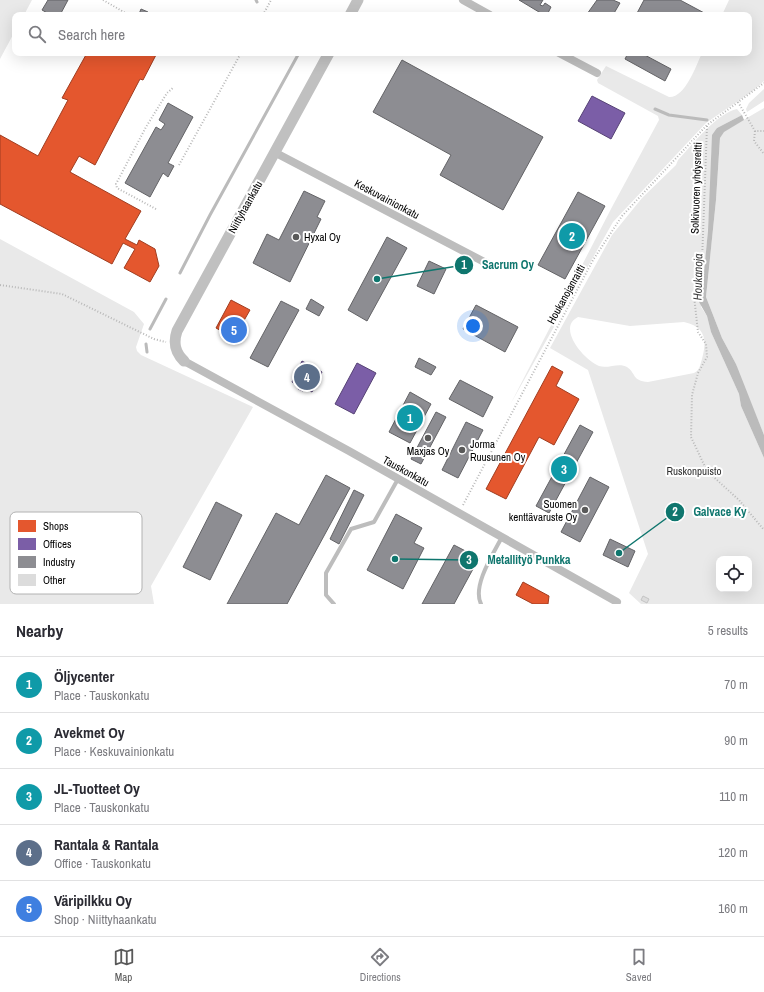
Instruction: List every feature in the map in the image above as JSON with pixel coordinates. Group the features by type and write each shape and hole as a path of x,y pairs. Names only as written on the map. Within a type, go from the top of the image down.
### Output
{"street":[{"path":"352,12 358,0"},
{"path":"463,0 485,12"},
{"name":"Niittyhaankatu","path":"175,342 177,331 327,56"},
{"path":"565,56 596,73"},
{"name":"Keskuvainionkatu","path":"274,152 490,265"},
{"path":"175,342 178,356 184,362"},
{"name":"Tauskonkatu","path":"184,362 398,479 617,602"}],"lane":[{"path":"334,604 326,595 326,573 351,529 374,522 398,479"},
{"path":"481,604 477,597 482,578 502,537"}],"path":[{"path":"103,0 124,12"},
{"path":"265,12 271,0"},
{"path":"179,165 239,56"},
{"name":"Houkanojanraitti","path":"458,513 545,348 605,241 622,216 707,125 764,83"},
{"path":"156,209 117,188 116,184 146,127 167,93 174,87"},
{"path":"738,102 755,131 754,141 764,154"},
{"name":"Solkivuoren yhdysreitti","path":"707,125 702,261 694,296 698,332 706,344 706,357 698,373 692,395 691,437 707,471 739,500 764,530"},
{"path":"755,131 764,131"},
{"path":"0,286 62,294 154,340 175,342"}],"green space":[{"path":"0,0 32,0 26,12 12,12 12,37 0,59"},
{"path":"729,0 764,0 764,81 754,90 706,123 613,222 510,405 612,207 659,120 658,116 598,83 597,80 606,66 669,97 675,96 685,87 701,56 752,56 752,12 723,12"},
{"path":"764,89 764,101 747,112 746,109 749,103"},
{"path":"764,108 764,435 739,375 736,364 722,338 706,297 716,200 720,138 723,132"},
{"name":"Ruskonpuisto","path":"737,109 742,115 717,128 712,145 705,269 700,290 701,307 707,316 711,332 739,394 741,406 764,458 764,604 641,604 629,593 648,554 588,370 550,348 612,235 642,198 676,165 678,160 698,138 721,117","holes":["578,317 630,326 684,322 697,327 701,331 704,340 704,352 700,367 694,373 648,382 639,380 627,367 621,365 602,367 593,363 575,344 571,336 570,329 572,322"]},
{"path":"0,239 134,312 144,324 136,347 137,351 141,355 253,407 151,586 154,604 0,604"}],"shaded area":[{"path":"742,115 744,120 724,132 720,138 716,200 706,297 722,338 736,364 764,435 764,458 741,406 739,394 711,332 707,316 699,302 704,273 708,230 712,135 717,128"}],"building: Shops":[{"path":"85,56 155,56 143,80 140,79 95,165 79,156 70,172 141,211 125,239 137,245 139,240 155,249 159,266 150,282 124,268 135,249 123,243 112,264 0,204 0,135 38,156 68,100 62,98"},
{"path":"231,300 250,310 234,338 216,328"},
{"path":"552,366 563,372 556,386 579,399 554,445 539,437 506,499 486,489"},
{"path":"523,582 549,596 548,604 533,604 516,595"}],"building: Offices":[{"path":"592,96 625,113 611,139 578,121"},
{"path":"302,361 322,372 312,392 305,388 303,391 298,389 300,386 292,382"},
{"path":"357,363 376,373 354,414 335,404"}],"building: Industry":[{"path":"48,0 68,0 62,12 46,12 42,10"},
{"path":"519,0 543,0 540,5 543,6 545,3 551,7 548,12 539,12"},
{"path":"597,0 613,0 620,3 615,12 588,12"},
{"path":"644,0 680,0 702,12 638,12"},
{"path":"141,9 148,12 140,12"},
{"path":"626,56 647,56 671,69 665,81 625,59"},
{"path":"402,60 543,137 503,210 440,175 451,155 373,112"},
{"path":"168,103 193,117 168,163 174,166 168,177 163,173 150,197 125,183 156,127 161,130 165,124 159,120"},
{"name":"Hyxal Oy","path":"304,191 325,201 317,217 321,219 290,282 253,263 267,234 279,240"},
{"path":"578,192 605,206 565,279 538,265"},
{"path":"387,237 407,248 367,321 348,310"},
{"path":"429,261 446,269 434,294 417,286"},
{"path":"311,299 324,307 319,316 306,309"},
{"path":"281,301 299,310 268,367 250,358"},
{"path":"476,305 518,327 505,352 463,329"},
{"path":"419,358 436,367 431,375 415,367"},
{"path":"460,380 493,397 483,417 449,399"},
{"path":"410,392 431,404 410,443 389,432"},
{"name":"Maxjas Oy","path":"436,412 446,417 421,464 411,459"},
{"name":"Jorma Ruusunen Oy","path":"466,422 483,430 458,478 442,470"},
{"path":"580,425 593,432 549,513 536,506"},
{"path":"326,475 350,488 287,604 227,604 276,513 299,525"},
{"name":"Suomen kenttävaruste Oy","path":"590,477 609,487 580,542 561,532"},
{"path":"354,490 364,495 339,544 330,539"},
{"path":"216,502 242,515 210,580 183,567"},
{"path":"396,514 422,528 414,543 424,548 403,589 367,570"},
{"path":"610,539 635,551 628,567 603,555"},
{"path":"454,545 479,558 454,604 422,604"}],"building: Other":[{"path":"643,596 649,599 647,603 641,600"}],"waterway":[{"path":"180,273 210,215 297,56"},
{"path":"655,109 669,115 707,120"},
{"path":"150,329 166,299"},
{"path":"146,344 147,352"}],"place":[{"name":"Avekmet Oy","path":"572,236"},
{"name":"Hyxal Oy","path":"296,237"},
{"name":"Sacrum Oy","path":"377,279"},
{"name":"Väripilkku Oy","path":"234,330"},
{"name":"Rantala & Rantala","path":"307,377"},
{"name":"Öljycenter","path":"410,418"},
{"name":"Maxjas Oy","path":"428,438"},
{"name":"Jorma Ruusunen Oy","path":"462,450"},
{"name":"JL-Tuotteet Oy","path":"564,469"},
{"name":"Suomen kenttävaruste Oy","path":"585,510"},
{"name":"Galvace Ky","path":"619,553"},
{"name":"Metallityö Punkka","path":"395,559"}],"water label":[{"name":"Houkanoja","path":"698,277"}]}
